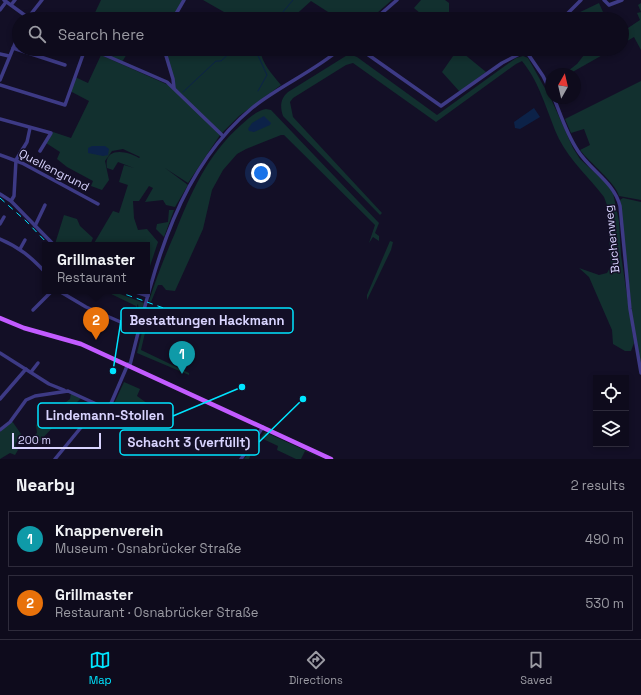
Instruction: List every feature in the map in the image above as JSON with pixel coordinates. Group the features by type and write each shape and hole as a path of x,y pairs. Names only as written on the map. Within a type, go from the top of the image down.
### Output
{"main road":[{"path":"0,318 24,328 81,344 331,459"}],"street":[{"path":"11,5 15,0"},
{"path":"33,12 42,0"},
{"path":"177,12 184,0"},
{"path":"383,12 397,0"},
{"path":"569,12 581,0"},
{"path":"604,0 609,5 622,0"},
{"path":"0,10 5,1 20,12"},
{"path":"0,80 12,48"},
{"path":"0,54 9,56"},
{"path":"37,56 65,65"},
{"path":"0,85 65,105 82,56"},
{"path":"107,56 166,82 223,136"},
{"path":"166,56 174,88"},
{"path":"150,290 165,241 188,188 202,163 223,136 264,99 331,56"},
{"path":"370,56 441,106 513,56"},
{"path":"531,56 545,80"},
{"name":"Buchenweg","path":"557,104 578,152 613,188 617,195 620,206 630,309 641,373"},
{"path":"0,119 50,133 40,151"},
{"path":"11,201 14,196 16,160 27,142 30,128"},
{"name":"Quellengrund","path":"0,156 16,160 98,204"},
{"path":"0,194 11,201 51,242"},
{"path":"35,226 45,205"},
{"path":"0,224 4,217"},
{"path":"0,239 20,249 42,269"},
{"path":"20,249 25,240"},
{"path":"33,310 49,294"},
{"path":"64,294 86,307 139,330"},
{"path":"55,459 84,425 109,408 129,365 148,296 142,294"},
{"path":"0,353 49,384 66,391 75,392 105,408 109,408"},
{"path":"31,372 38,363"},
{"path":"0,399 26,369"},
{"path":"0,430 10,422 28,399 66,391"},
{"path":"241,459 263,428"}],"green space":[{"path":"101,0 183,0 176,12 95,12"},
{"path":"203,0 392,0 378,12 328,12 311,1 299,12 224,12"},
{"path":"421,0 445,0 449,3 449,12 419,12 414,8"},
{"path":"599,3 603,12 580,12"},
{"path":"641,3 641,12 638,5"},
{"path":"641,12 641,50 634,37 629,40 629,27 640,20 637,13"},
{"path":"101,56 103,56 175,88 167,56 262,56 265,64 281,85 239,116 220,135 188,183 165,168 188,185 175,207 166,205 163,200 145,202 153,188 149,186 139,201 133,201 134,218 138,230 147,229 158,242 150,266 150,242 95,242 113,211 119,213 128,185 119,182 124,165 134,168 118,162 113,170 107,168 107,161 112,153 117,152 123,152 139,158 140,157 123,149 112,151 105,161 109,180 102,190 91,186 93,181 67,167 57,159 60,152 46,143 53,132 71,138 89,101 70,91 75,77 88,83"},
{"path":"109,56 126,56 122,62"},
{"path":"346,56 354,56 437,115 516,58 523,56 528,58 545,88 545,104 534,79 522,61 436,122 353,63 346,65 293,98 290,102 293,117 382,213 380,215 283,116 281,103 285,95"},
{"path":"453,56 467,56 486,72 460,92 442,72"},
{"path":"583,56 601,56 580,68 572,68"},
{"path":"641,81 641,200 619,196 608,179 580,150 590,145 584,129 571,133 565,119"},
{"path":"545,104 553,104 573,148 580,159 607,184 613,193 619,221 621,255 634,343 631,351 625,351 613,344 612,330 589,277 579,268 599,275 607,273 611,266 607,205 604,197 564,147"},
{"path":"266,109 271,110 379,223 375,233 379,236 379,241 373,237 369,243 375,225 284,135 281,135 237,154 223,170 212,190 203,229 175,291 166,290 162,285 158,285 151,302 149,301 187,203 201,175 209,162 229,137 249,118"},
{"path":"623,198 641,202 641,367 632,314 620,200"},
{"path":"169,210 174,210 164,237 156,229 157,224 168,222"},
{"path":"64,215 77,219 80,226 93,238 91,242 56,242"},
{"path":"390,241 393,242 391,250 367,300 367,295"},
{"path":"111,294 120,294 144,303 140,319 138,304 137,305 137,322 136,306"},
{"path":"148,307 150,311 141,350 189,373 189,375 137,353"},
{"path":"124,382 140,389 137,396 155,409 139,419 113,406"},
{"path":"71,393 81,398 35,446 29,440 37,433 36,425 70,399"},
{"path":"12,421 21,434 15,445 18,450 15,455 10,453 0,459 0,432"},
{"path":"265,432 324,459 305,451 301,459 296,459 277,450 278,446 261,438 254,456 251,454 249,459 244,459"}],"water":[{"path":"534,108 540,117 520,129 515,128 514,122"},
{"path":"264,116 271,123 270,125 254,132 249,131 248,129 252,123"},
{"path":"92,146 105,146 109,149 108,155 103,156 88,153 88,148"}],"waterway":[{"path":"283,12 293,0"},
{"path":"183,92 216,61 221,61 226,56"},
{"path":"258,56 267,75 258,91"}],"railway":[{"path":"0,198 26,221 46,242"},
{"path":"124,294 172,311 217,318"}],"place":[{"name":"Grillmaster","path":"96,340"},
{"name":"Bestattungen Hackmann","path":"113,371"},
{"name":"Knappenverein","path":"182,374"},
{"name":"Lindemann-Stollen","path":"242,387"},
{"name":"Schacht 3 (verfüllt)","path":"303,399"}]}
